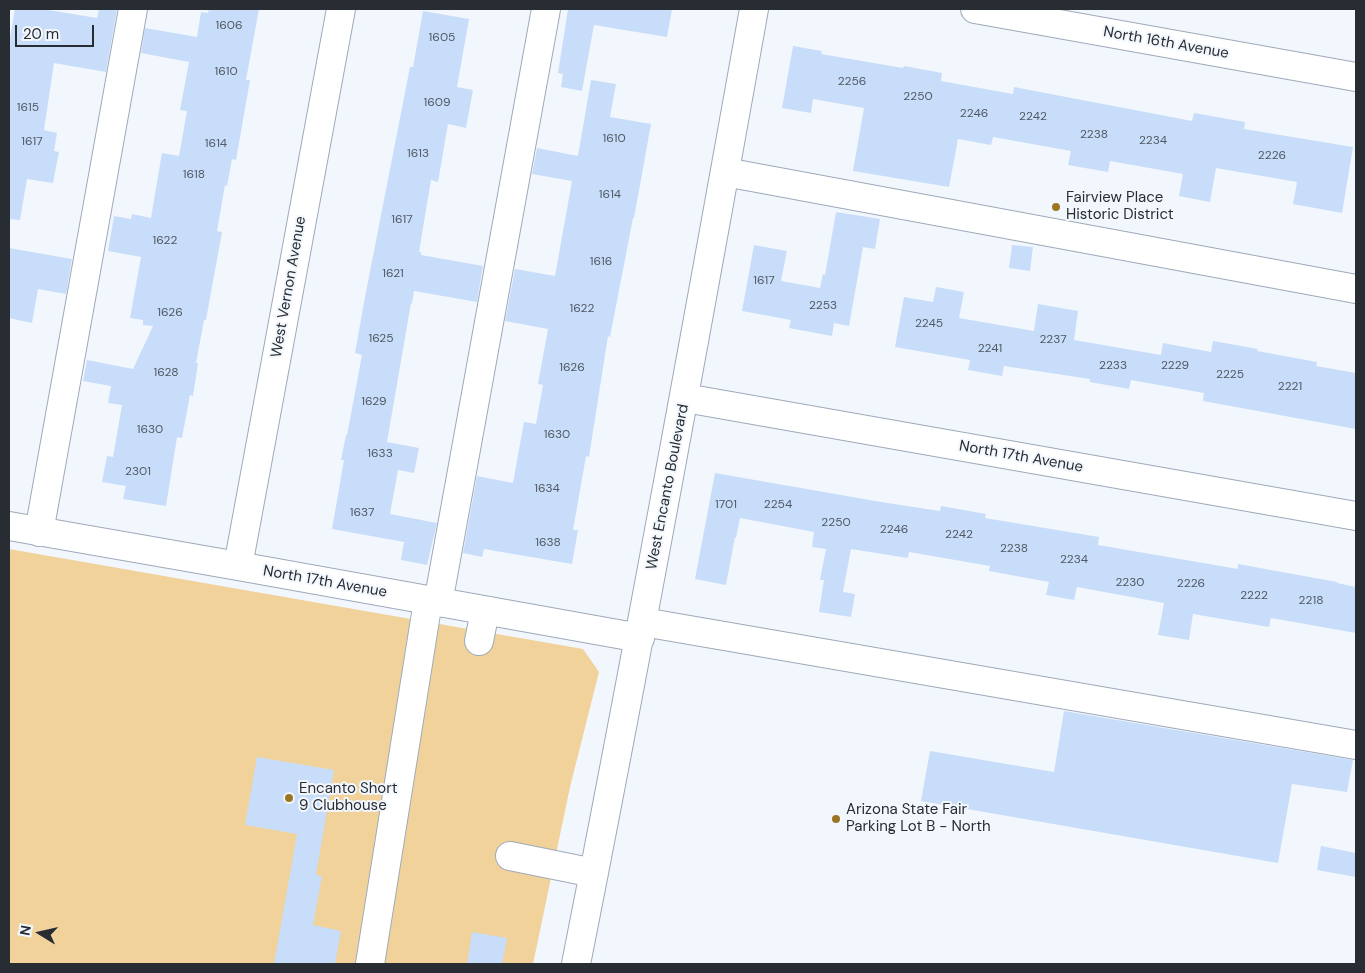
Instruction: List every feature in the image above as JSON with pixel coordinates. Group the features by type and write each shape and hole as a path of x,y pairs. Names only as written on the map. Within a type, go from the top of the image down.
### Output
{"street":[{"path":"39,532 132,9"},
{"name":"West Vernon Avenue","path":"238,566 341,9"},
{"path":"370,964 433,602 546,9"},
{"name":"West Encanto Boulevard","path":"576,964 642,630 754,9"},
{"name":"North 16th Avenue","path":"975,9 1356,77"},
{"path":"725,172 1356,289"},
{"name":"North 17th Avenue","path":"685,398 1356,516"},
{"name":"North 17th Avenue","path":"9,526 485,611 642,630 1356,745"},
{"path":"479,641 485,611"},
{"path":"510,856 594,873"}],"shaded area":[{"path":"9,549 583,649 599,672 570,787 533,964 9,964"}],"building":[{"path":"15,9 42,9 97,18 99,9 117,9 106,72 54,63 44,130 57,133 54,151 59,152 53,183 27,179 20,220 9,219 9,44"},
{"path":"209,9 259,9 246,80 250,80 236,160 232,159 227,186 225,185 217,231 222,232 196,363 198,363 193,396 190,395 182,438 177,437 166,506 123,499 126,486 102,482 107,456 113,457 122,405 108,403 111,386 83,381 87,360 133,369 153,326 143,325 143,320 130,318 141,257 108,251 114,216 131,219 132,214 151,218 162,153 179,156 187,111 180,110 189,62 141,53 145,28 197,37 201,12 208,13"},
{"path":"568,9 672,9 667,37 594,25 582,91 561,87 563,74 558,73"},
{"path":"423,11 469,19 457,87 473,90 466,128 448,124 438,182 431,180 419,252 421,252 421,255 483,266 477,302 414,291 411,303 387,442 419,448 414,473 398,470 390,514 437,523 427,565 401,560 404,542 332,529 344,460 341,460 362,355 355,353 410,67 413,67"},
{"path":"793,46 822,51 821,54 942,73 941,81 1013,94 1014,87 1192,121 1194,113 1245,122 1244,129 1353,147 1342,213 1293,204 1297,182 1216,168 1210,202 1179,196 1183,174 1110,161 1108,172 1068,165 1071,151 993,137 991,145 958,139 949,187 853,171 864,108 813,99 811,113 782,108"},
{"path":"591,80 616,84 610,117 651,124 610,337 608,336 589,457 586,456 573,530 578,530 572,564 484,549 482,557 463,553 477,476 513,483 524,422 536,424 543,385 538,384 548,329 505,321 515,269 555,276 572,181 532,174 537,148 578,156"},
{"path":"836,212 880,219 875,249 863,247 849,326 834,323 832,336 789,328 791,320 742,311 754,245 787,251 781,281 820,288 823,274 825,275"},
{"path":"1012,245 1033,247 1030,271 1009,268"},
{"path":"9,248 72,259 66,294 38,289 32,323 9,318"},
{"path":"936,287 964,292 959,318 1034,331 1038,304 1078,311 1074,340 1161,355 1163,343 1211,352 1213,341 1317,362 1316,366 1356,373 1356,429 1203,401 1204,393 1131,380 1129,389 1090,382 1090,379 1004,366 1002,376 968,370 970,360 895,347 904,297 933,302"},
{"path":"715,473 940,511 941,506 986,514 985,518 1099,537 1098,545 1238,569 1238,564 1337,582 1356,587 1356,633 1271,618 1269,627 1193,614 1189,640 1158,635 1164,603 1077,587 1074,600 1046,595 1049,582 989,571 990,566 909,552 908,558 851,549 843,592 855,594 851,617 819,612 824,580 820,580 826,549 812,547 814,532 740,518 726,585 695,579"},
{"path":"1064,711 1353,760 1347,792 1292,784 1278,863 921,801 930,751 1054,772"},
{"path":"257,757 334,770 316,875 322,876 313,925 341,931 335,964 274,964 297,834 245,825"},
{"path":"1321,846 1356,853 1356,877 1317,870"},
{"path":"472,932 507,938 502,964 467,964"}],"place":[{"name":"Fairview Place Historic District","path":"1056,207"},
{"name":"Encanto Short 9 Clubhouse","path":"289,798"},
{"name":"Arizona State Fair Parking Lot B - North","path":"836,819"}]}
